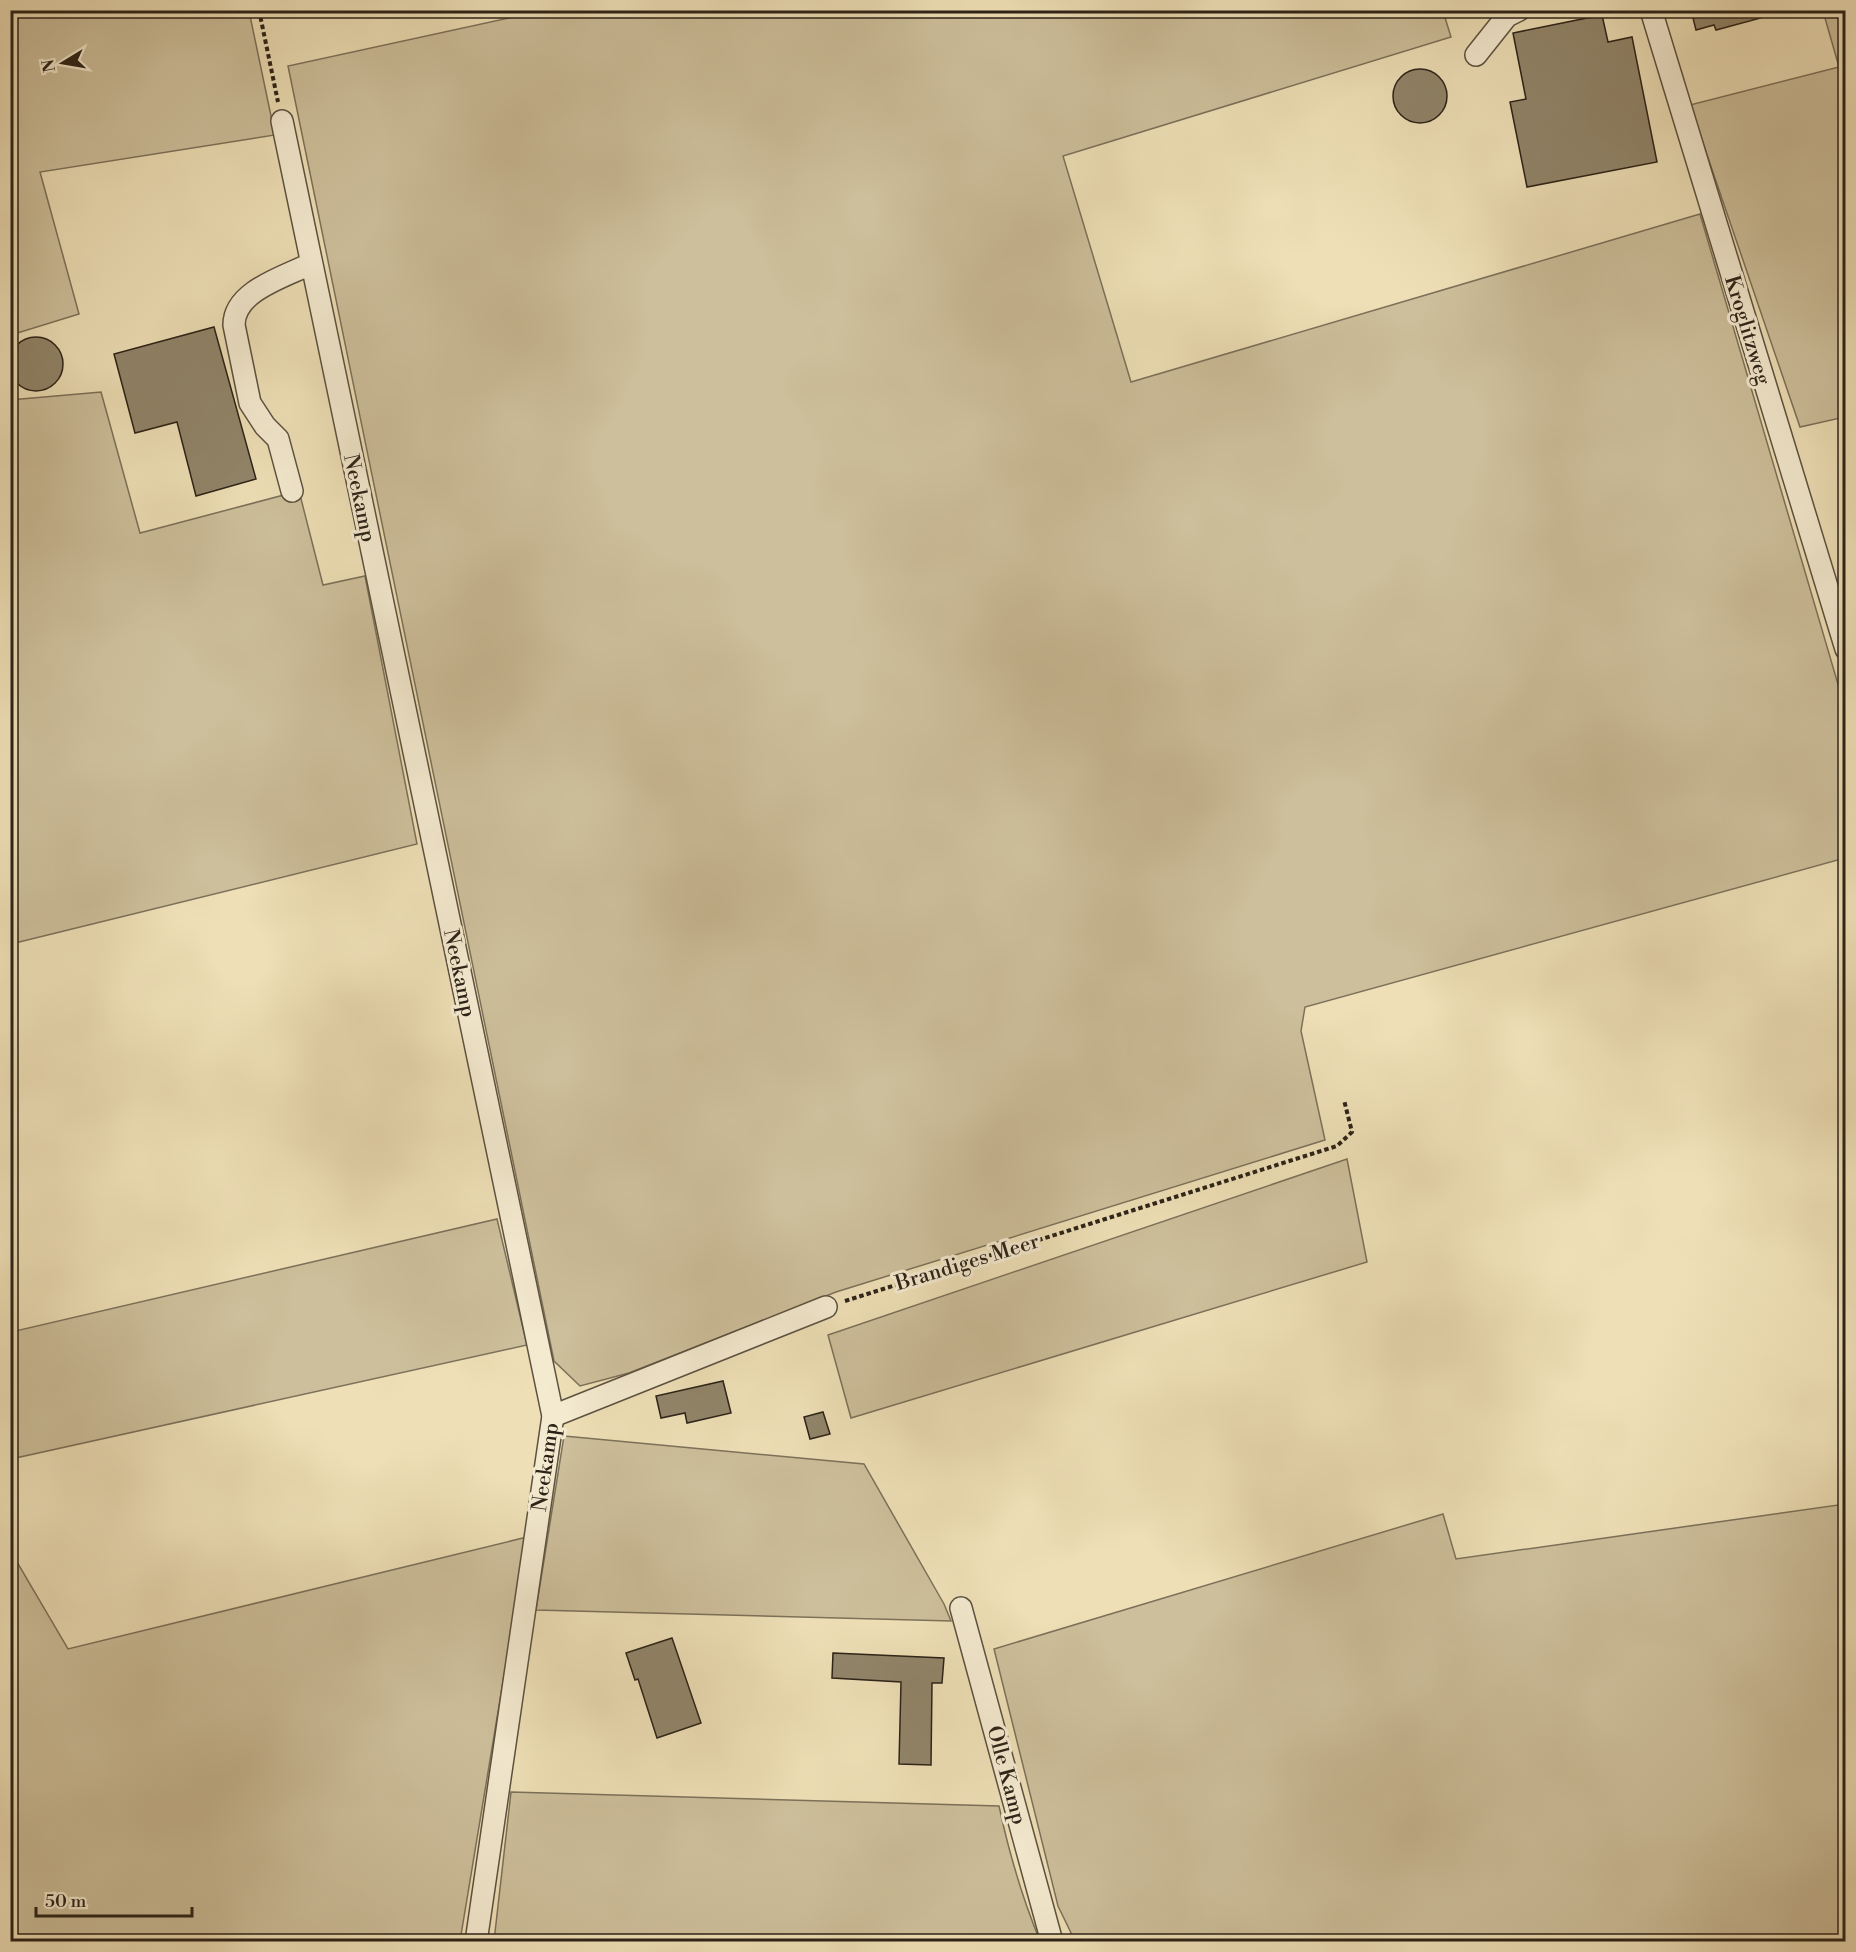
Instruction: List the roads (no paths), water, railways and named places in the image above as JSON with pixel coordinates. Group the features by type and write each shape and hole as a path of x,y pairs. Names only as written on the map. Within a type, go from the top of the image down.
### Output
{"street":[{"path":"1476,55 1507,16 1519,10"},
{"name":"Kroglitzweg","path":"1652,10 1845,649"},
{"name":"Neekamp","path":"282,121 310,264 553,1416 476,1941"},
{"path":"292,491 278,439 265,426 250,403 234,315 244,299 254,292 310,264"},
{"path":"553,1416 826,1307"},
{"name":"Olle Kamp","path":"962,1608 1052,1941"}]}
